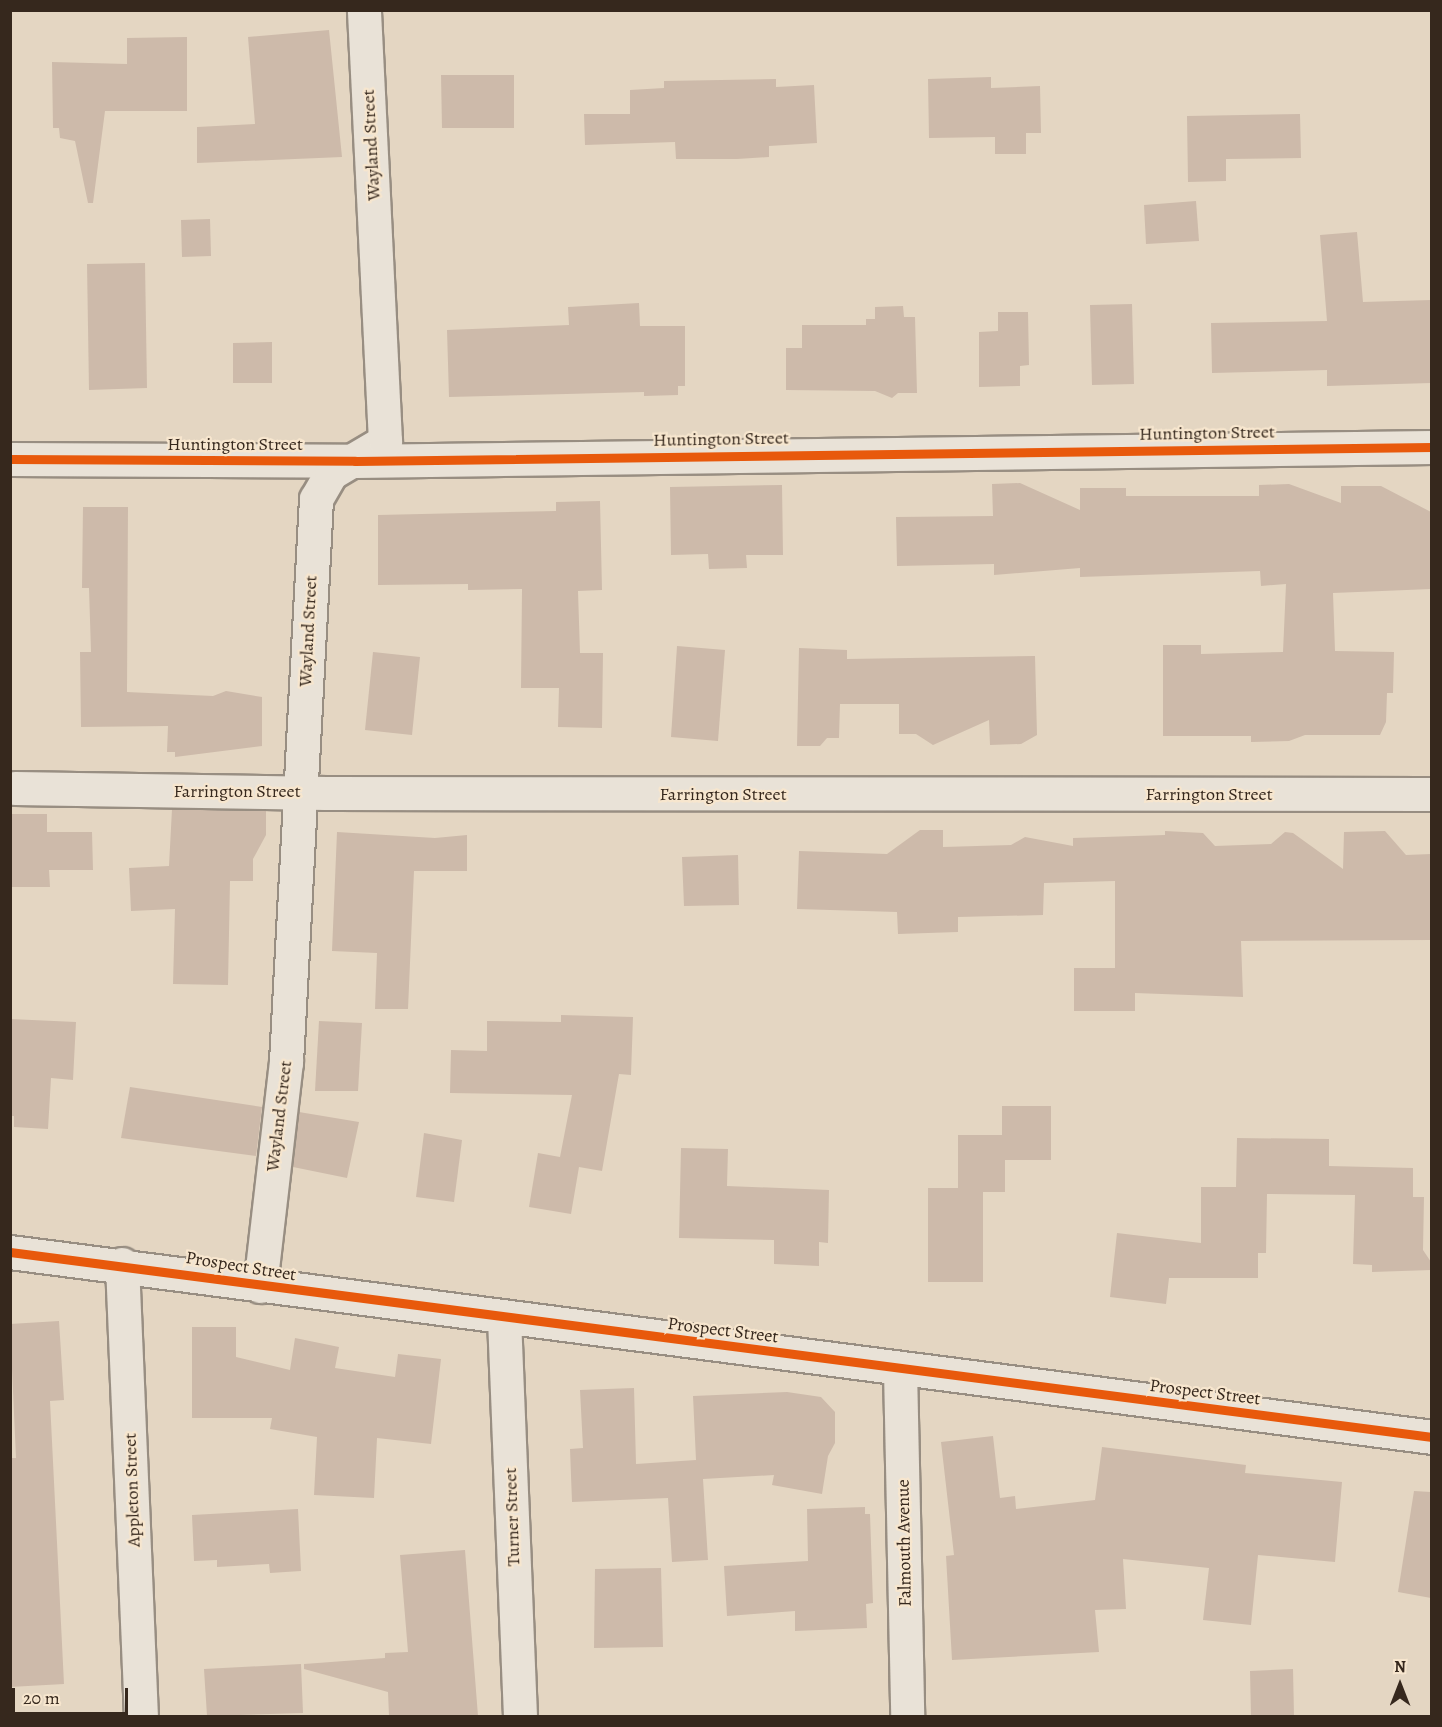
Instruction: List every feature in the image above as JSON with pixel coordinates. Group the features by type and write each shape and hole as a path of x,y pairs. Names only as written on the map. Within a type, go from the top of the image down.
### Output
{"street":[{"name":"Wayland Street","path":"260,1286 286,1062 316,499 331,474 385,441 364,10"},
{"name":"Huntington Street","path":"10,459 355,461 1431,447"},
{"name":"Farrington Street","path":"15,788 1431,794"},
{"name":"Prospect Street","path":"10,1252 122,1264 260,1286 1431,1437"},
{"name":"Appleton Street","path":"122,1264 141,1716"},
{"name":"Turner Street","path":"504,1318 520,1716"},
{"name":"Falmouth Avenue","path":"900,1369 907,1716"}],"building":[{"path":"329,30 342,157 197,163 197,127 255,124 248,37"},
{"path":"187,37 187,111 105,111 93,203 88,203 75,141 60,138 59,128 53,128 52,62 127,64 127,38"},
{"path":"441,75 514,75 514,128 442,128"},
{"path":"991,77 991,88 1040,86 1041,133 1026,133 1026,154 995,154 995,137 929,138 928,79"},
{"path":"776,79 776,87 814,85 817,143 769,146 769,157 737,159 676,159 675,142 585,145 584,114 630,114 630,90 664,88 664,81"},
{"path":"1300,114 1301,158 1226,159 1226,181 1188,182 1187,116"},
{"path":"1196,201 1199,241 1146,244 1144,205"},
{"path":"210,219 211,256 182,257 181,220"},
{"path":"1357,232 1363,302 1431,300 1431,383 1327,386 1327,370 1212,373 1211,323 1327,321 1320,235"},
{"path":"145,263 147,388 89,390 87,264"},
{"path":"639,303 640,326 685,326 685,386 678,386 678,395 644,396 644,392 449,397 447,330 569,325 568,307"},
{"path":"1132,304 1134,384 1092,385 1090,305"},
{"path":"903,306 904,317 915,317 917,393 898,393 892,398 875,391 786,390 786,348 802,348 802,325 866,325 866,319 875,319 875,307"},
{"path":"998,312 1028,312 1029,365 1020,366 1020,386 979,387 979,332 998,331"},
{"path":"272,342 272,383 233,383 233,343"},
{"path":"1020,483 1080,510 1080,488 1126,488 1126,496 1259,496 1259,485 1289,484 1341,503 1341,486 1381,486 1431,512 1431,589 1333,593 1335,651 1394,652 1393,693 1387,693 1386,722 1380,735 1305,735 1289,741 1251,742 1251,736 1163,736 1163,645 1201,645 1201,654 1283,652 1286,584 1261,586 1260,571 1080,577 1080,568 994,575 994,564 897,566 896,517 993,516 992,484"},
{"path":"782,485 783,555 746,555 747,568 709,569 708,554 671,555 670,487"},
{"path":"600,501 602,590 578,591 580,653 603,653 602,728 558,727 559,688 521,688 522,589 468,590 468,584 378,585 378,515 556,511 556,502"},
{"path":"83,507 128,507 127,692 213,696 226,691 262,697 262,746 175,757 175,752 167,752 168,726 81,727 80,652 91,652 89,588 82,588"},
{"path":"677,646 725,650 718,741 671,737"},
{"path":"799,648 847,650 847,659 1035,656 1037,735 1021,744 990,745 989,720 933,745 916,734 899,734 899,704 840,704 839,738 827,738 820,746 797,746"},
{"path":"373,652 420,657 412,735 365,730"},
{"path":"172,809 266,811 266,835 253,859 253,881 230,881 228,985 173,984 175,909 131,911 129,868 169,866"},
{"path":"10,814 47,814 47,832 92,832 93,870 49,870 50,887 10,887"},
{"path":"920,830 943,830 943,847 1011,845 1025,837 1073,846 1073,838 1165,835 1165,831 1203,833 1215,846 1271,844 1285,832 1293,833 1343,869 1344,832 1385,831 1406,855 1431,854 1431,940 1241,941 1243,997 1135,993 1135,1011 1074,1011 1074,968 1115,968 1115,881 1044,883 1043,915 958,917 958,932 898,934 897,912 797,909 799,851 887,854"},
{"path":"337,832 435,838 467,835 467,871 414,871 408,1009 375,1009 377,953 332,951"},
{"path":"738,855 739,905 684,906 682,857"},
{"path":"561,1015 633,1017 631,1075 619,1074 602,1171 579,1167 571,1214 529,1207 538,1153 560,1157 572,1095 450,1093 451,1050 487,1051 487,1021 561,1022"},
{"path":"10,1019 76,1022 73,1080 51,1078 48,1129 14,1127 14,1116 10,1116"},
{"path":"319,1021 362,1023 358,1091 315,1091"},
{"path":"130,1087 262,1107 256,1156 121,1138"},
{"path":"1002,1106 1051,1106 1051,1160 1005,1160 1005,1192 983,1192 983,1282 928,1282 928,1188 958,1188 958,1135 1002,1135"},
{"path":"299,1112 359,1122 347,1178 293,1167"},
{"path":"424,1133 462,1140 454,1202 416,1197"},
{"path":"1237,1138 1329,1139 1329,1166 1413,1168 1413,1197 1424,1197 1423,1250 1431,1262 1431,1270 1372,1272 1372,1265 1353,1264 1355,1195 1267,1194 1266,1253 1258,1253 1258,1278 1169,1278 1166,1304 1110,1297 1117,1233 1201,1243 1201,1187 1236,1187"},
{"path":"681,1148 728,1149 727,1186 829,1190 828,1243 819,1242 819,1266 774,1264 774,1240 679,1238"},
{"path":"59,1321 64,1400 50,1401 64,1684 10,1687 10,1458 16,1458 10,1324"},
{"path":"192,1327 236,1327 236,1357 290,1370 295,1338 339,1347 335,1368 395,1377 398,1354 441,1359 431,1444 377,1438 374,1498 314,1495 317,1437 270,1429 272,1418 192,1418"},
{"path":"634,1388 636,1464 696,1460 693,1396 787,1392 821,1397 835,1412 835,1443 828,1456 822,1494 772,1485 774,1475 703,1479 708,1560 672,1562 668,1498 572,1502 570,1449 583,1448 580,1390"},
{"path":"993,1436 1000,1498 1015,1496 1016,1509 1095,1500 1102,1447 1246,1465 1245,1473 1342,1482 1335,1562 1258,1555 1251,1625 1203,1620 1209,1568 1123,1559 1126,1609 1095,1610 1099,1652 952,1660 946,1556 954,1555 941,1442"},
{"path":"1414,1491 1431,1492 1431,1598 1398,1592"},
{"path":"865,1507 865,1514 870,1514 873,1603 866,1604 867,1628 795,1631 795,1611 727,1616 724,1566 808,1561 807,1509"},
{"path":"298,1509 301,1571 270,1573 269,1564 217,1567 217,1560 194,1561 192,1515"},
{"path":"465,1550 478,1716 389,1716 388,1692 304,1669 304,1664 385,1658 385,1653 408,1652 400,1555"},
{"path":"661,1568 663,1647 594,1648 595,1569"},
{"path":"301,1664 303,1713 207,1716 204,1669"},
{"path":"1293,1669 1294,1716 1251,1716 1250,1671"}],"cycle path":[{"path":"10,459 355,461 1432,447"},
{"path":"10,1252 1432,1437"}]}
